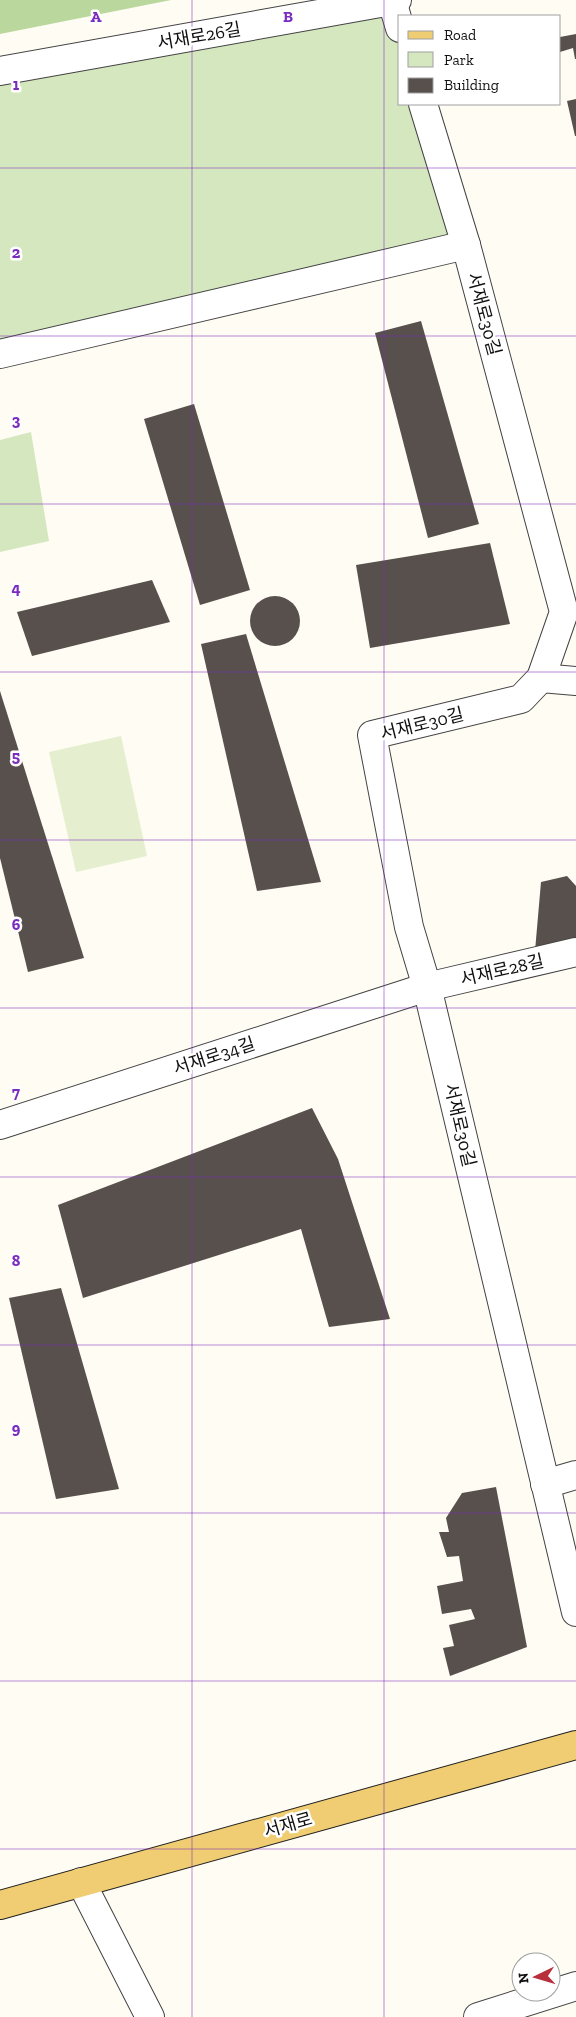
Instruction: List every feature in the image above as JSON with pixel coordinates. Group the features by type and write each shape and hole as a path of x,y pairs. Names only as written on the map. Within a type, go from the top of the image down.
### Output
{"main road":[{"name":"서재로","path":"0,1906 576,1745"}],"street":[{"path":"395,1 398,17"},
{"name":"서재로26길","path":"0,71 395,1"},
{"name":"서재로30길","path":"423,105 466,245 564,612 541,678 521,699 372,735 409,927 427,987 576,1612"},
{"path":"0,354 466,245"},
{"path":"541,678 576,681"},
{"name":"서재로28길","path":"427,987 576,952"},
{"name":"서재로34길","path":"0,1125 427,987"},
{"path":"545,1484 576,1476"},
{"path":"82,1882 150,2017"},
{"path":"478,2017 576,1986"}],"green space":[{"path":"0,0 171,0 0,34"},
{"path":"392,1 398,21 398,105 423,105 466,245 0,354 0,71"},
{"path":"31,432 49,541 0,552 0,440"},
{"path":"121,736 147,856 76,872 49,752"}],"building":[{"path":"576,34 576,59 573,48 561,52 561,37"},
{"path":"576,99 576,136 575,136 567,101"},
{"path":"421,321 479,524 428,538 375,333"},
{"path":"194,404 250,590 200,605 144,419"},
{"path":"490,543 510,624 370,648 356,565"},
{"path":"152,580 170,622 32,656 17,612"},
{"path":"275,596 293,603 300,621 293,639 275,646 257,639 250,621 257,603"},
{"path":"246,634 321,882 257,891 201,644"},
{"path":"0,691 84,958 28,972 0,858"},
{"path":"567,876 576,886 576,940 535,951 541,882"},
{"path":"312,1108 338,1159 390,1319 329,1327 301,1229 83,1298 58,1205"},
{"path":"61,1288 119,1489 56,1499 9,1298"},
{"path":"496,1487 527,1647 450,1676 443,1648 454,1646 449,1625 475,1619 471,1609 442,1614 437,1586 463,1581 459,1556 447,1557 439,1532 449,1532 446,1518 462,1493"}]}
